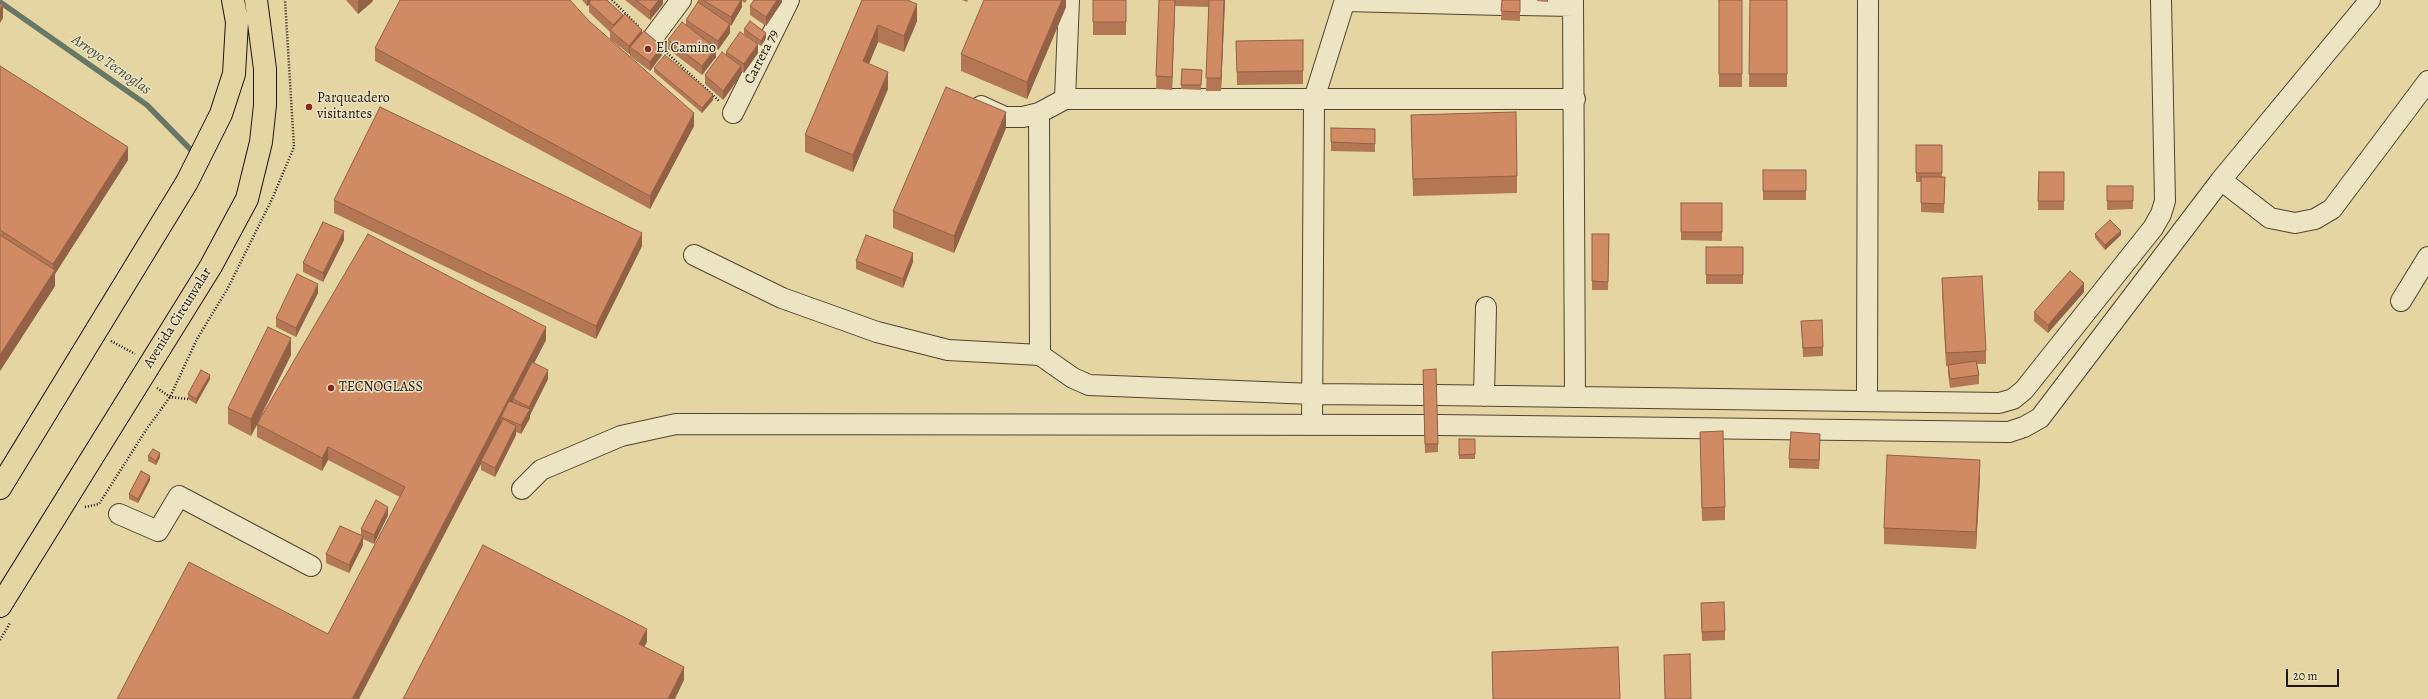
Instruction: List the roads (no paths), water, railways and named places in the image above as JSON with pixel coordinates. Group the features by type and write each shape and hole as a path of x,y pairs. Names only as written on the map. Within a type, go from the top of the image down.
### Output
{"highway":[{"path":"0,488 96,333 186,182 221,114 234,74 237,22 233,0"},
{"name":"Avenida Circunvalar","path":"0,606 211,266 247,199 262,142 265,105 265,69 256,0"}],"street":[{"path":"652,39 681,0"},
{"name":"Carrera 79","path":"733,113 789,0"},
{"path":"1065,99 1069,0"},
{"path":"1312,425 1314,99 1345,0 1511,5 1573,3 1575,99 1575,397"},
{"path":"1867,401 1868,0"},
{"path":"694,255 782,298 877,332 948,350 1040,355 1073,378 1089,384 1312,394 1999,403 2013,400 2024,390 2153,228 2161,214 2165,201 2161,0"},
{"path":"522,489 541,470 621,436 676,424 1430,425 2009,432 2024,427 2040,418 2221,180 2370,0"},
{"path":"2221,180 2270,218 2295,223 2315,219 2332,209 2428,81"},
{"path":"966,98 1005,117 1023,117 1039,113 1065,99 1575,99"},
{"path":"1039,113 1040,355"},
{"path":"2401,301 2428,257"},
{"path":"1484,396 1486,307"},
{"path":"119,514 158,531 178,496 311,566"}],"waterway":[{"name":"Arroyo Tecnoglas","path":"0,2 147,105 195,154"}],"place":[{"name":"El Camino","path":"648,49"},
{"name":"Parqueadero visitantes","path":"309,107"},
{"name":"TECNOGLASS","path":"331,388"}]}
